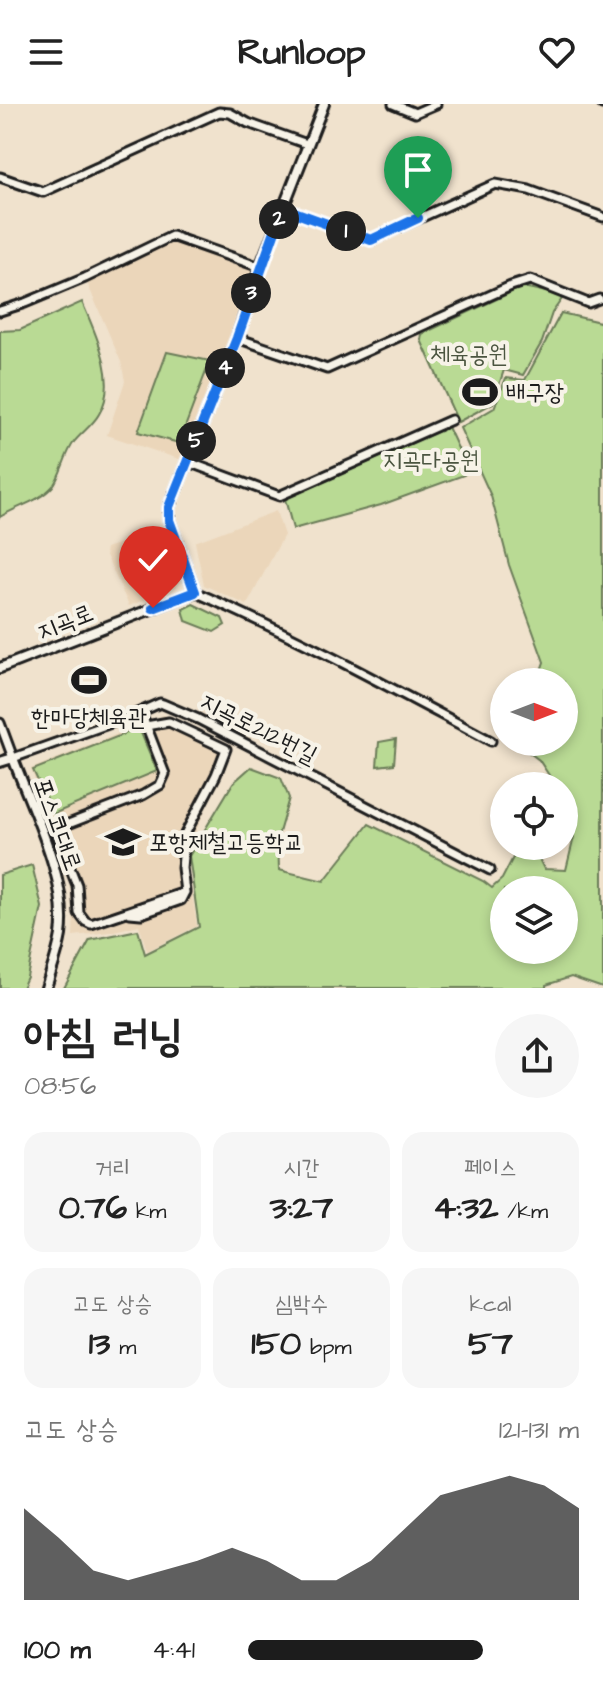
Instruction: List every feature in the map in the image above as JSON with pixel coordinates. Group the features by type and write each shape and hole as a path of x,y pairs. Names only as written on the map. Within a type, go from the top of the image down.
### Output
{"main road":[{"path":"195,592 169,520 169,507 237,338 260,267 324,104"},
{"name":"지곡로","path":"0,668 195,592"},
{"name":"지곡로212번길","path":"0,762 13,758"},
{"name":"포스코대로","path":"13,758 57,874 60,892 61,933 46,988"}],"street":[{"path":"393,104 415,113 436,104"},
{"path":"0,177 43,192 219,112 230,113 248,123 307,144"},
{"path":"283,208 371,240 495,184 529,190 603,217"},
{"path":"0,311 78,281 172,236 260,267"},
{"path":"237,338 327,369 530,280 588,303 599,299"},
{"path":"188,462 279,496 451,420"},
{"path":"195,592 287,635 490,740"},
{"name":"지곡로212번길","path":"13,758 160,703 198,719 490,870"},
{"path":"141,712 146,726 165,774 160,785 143,795 58,828 56,832 77,885 79,913 91,924 185,892 182,868 185,834 226,749 169,722 146,726"},
{"name":"포스코대로","path":"0,723 13,758"}],"shaded area":[{"path":"172,236 260,267 188,462 107,435 125,381 121,362 85,278"},
{"path":"276,511 284,535 247,605 204,585 195,542"},
{"path":"158,530 180,582 176,587 129,606 105,553 106,548"},
{"name":"포항제철고등학교","path":"164,715 233,745 186,854 197,926 147,951 139,925 73,936 74,911 69,879 31,769"}],"green space":[{"name":"체육공원","path":"528,288 564,296 552,313 542,342 523,375 504,370 493,403 458,422 421,340 422,334 518,289"},
{"path":"82,302 103,358 107,388 105,401 97,418 71,447 53,486 35,500 0,517 0,331 20,330"},
{"path":"561,313 600,322 603,317 603,988 571,977 546,985 546,988 64,988 90,940 138,930 145,954 199,927 189,856 233,783 251,767 281,778 289,798 278,836 279,870 324,881 369,824 490,886 490,964 578,964 578,876 504,876 512,860 540,860 544,869 566,870 568,860 578,860 578,772 547,772 534,756 578,756 578,668 542,668 544,662 509,565 491,496 460,428 494,408 506,378 525,380"},
{"path":"167,352 210,361 179,443 138,432"},
{"name":"지곡다공원","path":"448,427 468,470 464,475 381,505 293,529 285,499"},
{"path":"193,604 222,618 225,625 214,632 186,621 183,609"},
{"path":"139,728 157,771 53,814 33,770"},
{"path":"396,739 394,764 377,766 379,742"},
{"path":"32,865 42,907 27,977 22,988 0,988 0,875"}],"place":[{"name":"배구장","path":"480,392"},
{"name":"한마당체육관","path":"89,680"},
{"name":"포항제철고등학교","path":"123,842"}],"route":[{"path":"153,608 195,592 169,520 169,507 237,338 283,208 371,240 418,218"}]}
